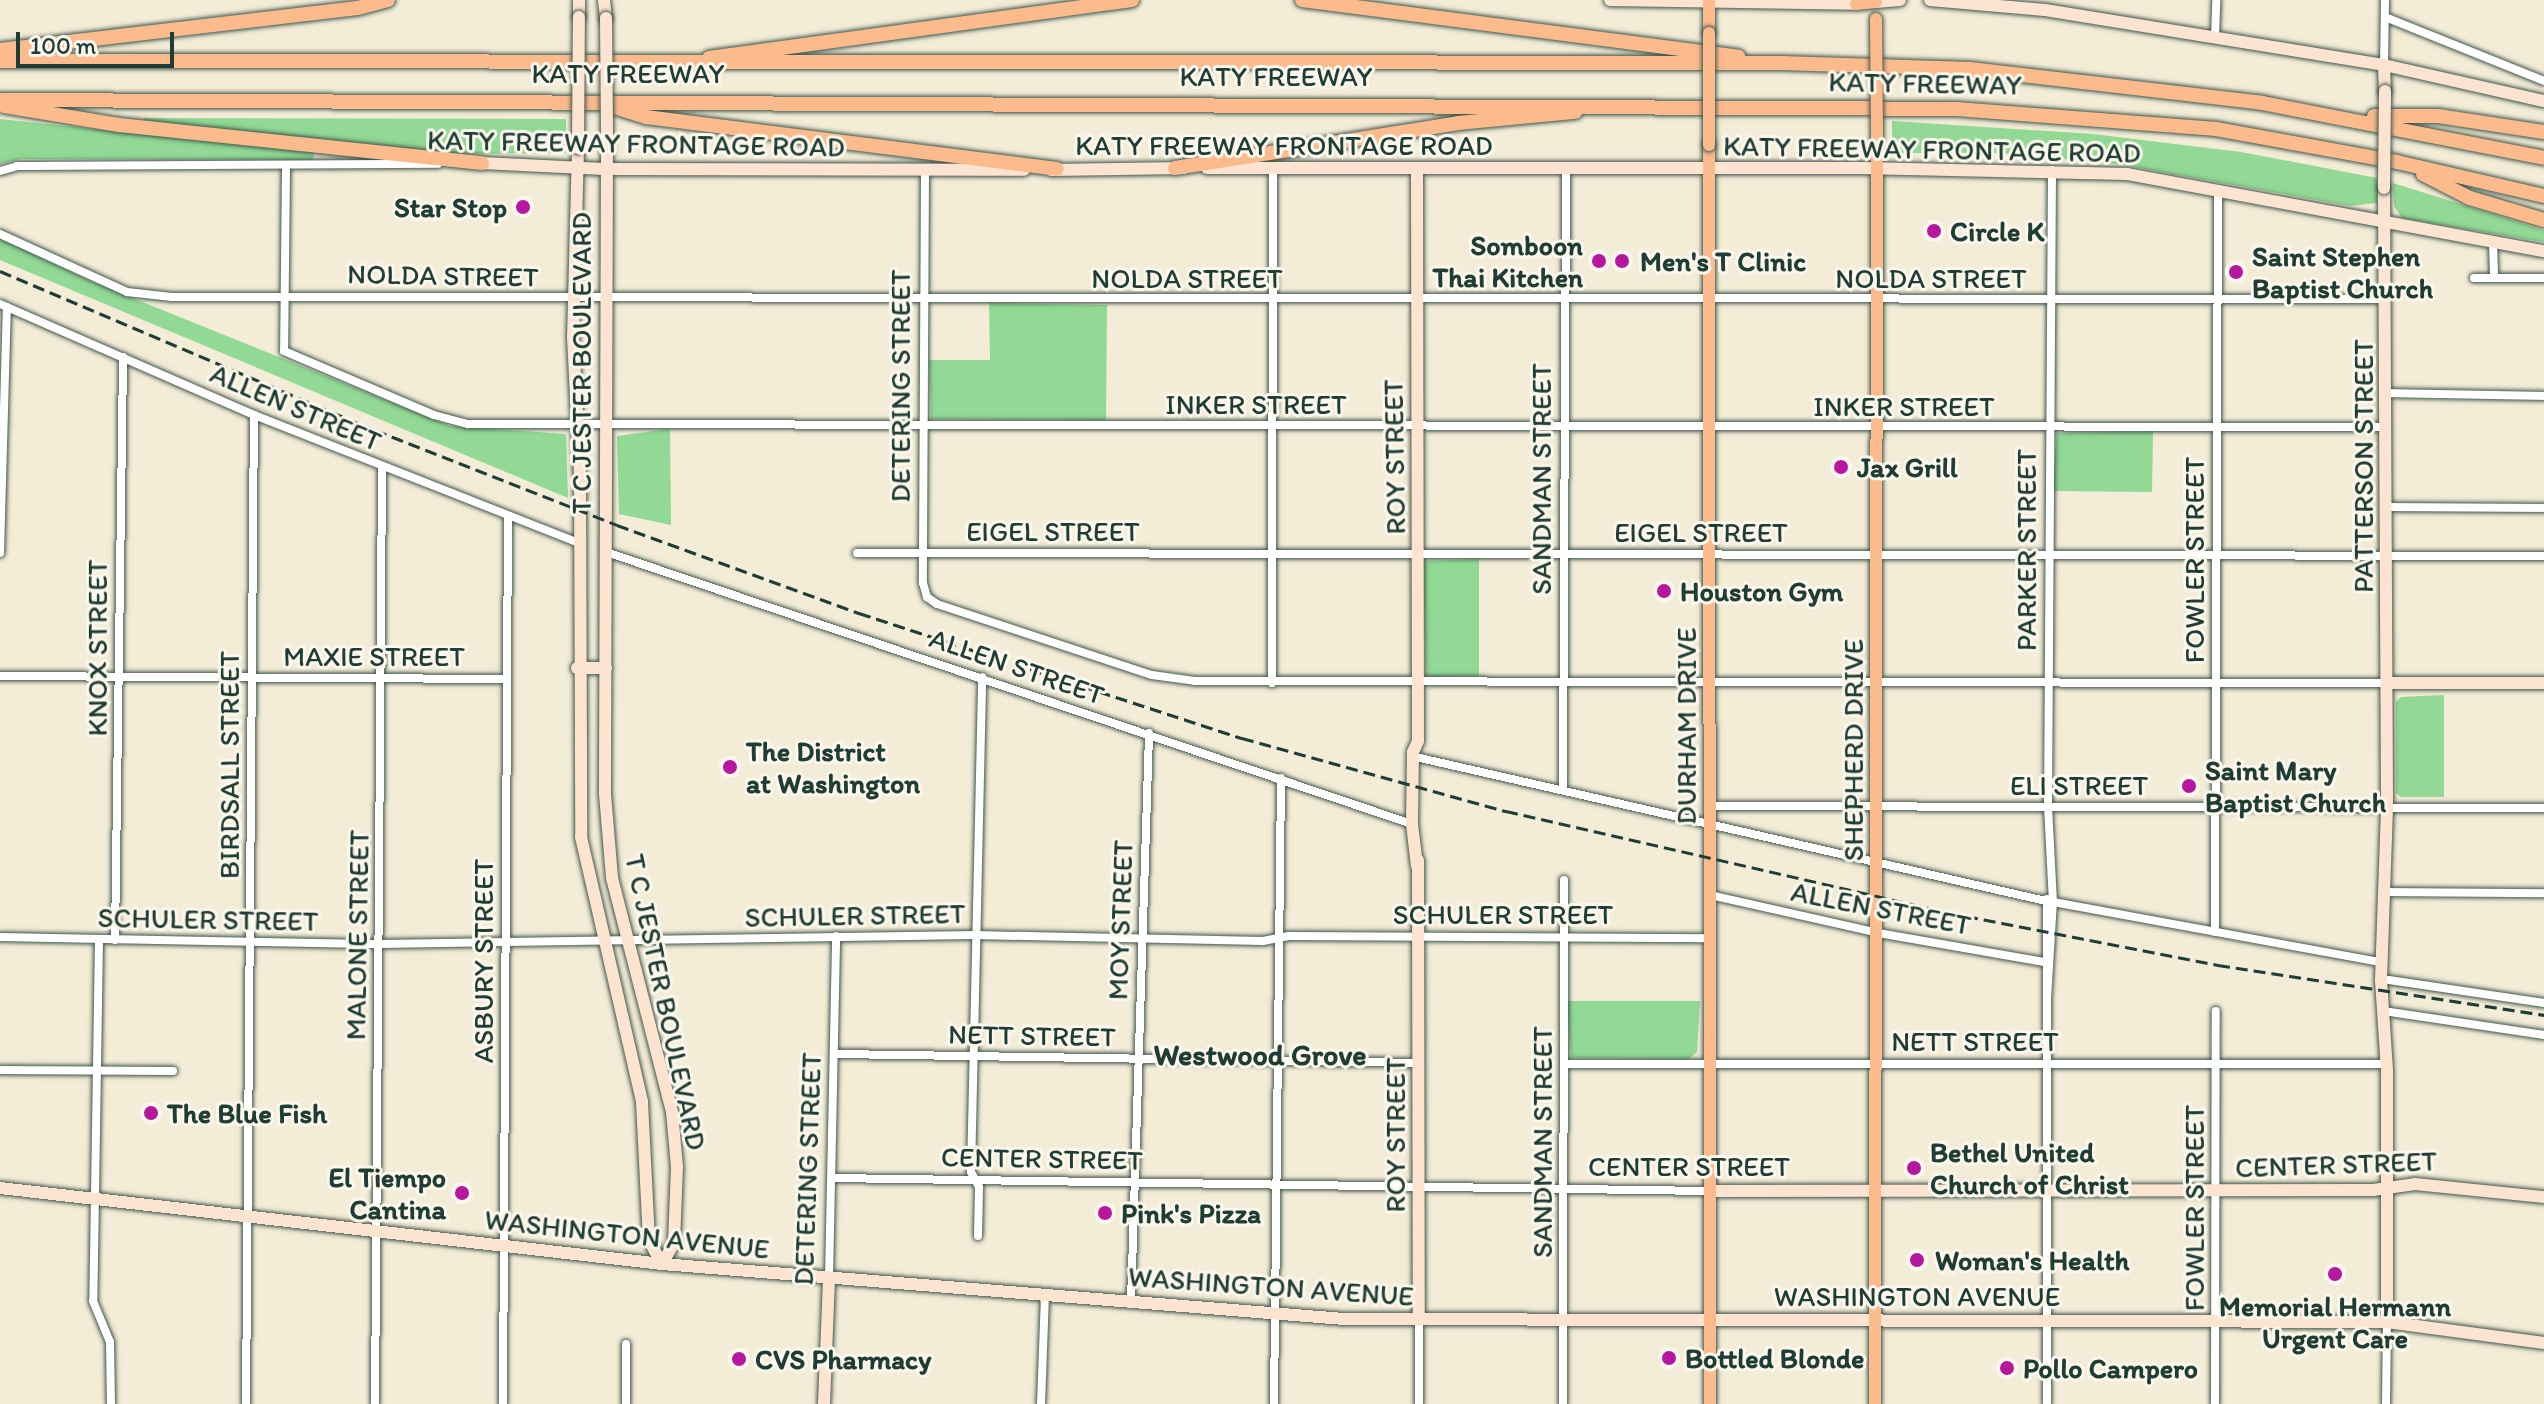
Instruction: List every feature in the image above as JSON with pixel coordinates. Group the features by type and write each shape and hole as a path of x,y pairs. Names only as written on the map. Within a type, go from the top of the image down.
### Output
{"highway":[{"path":"0,50 358,8 388,0"},
{"path":"653,65 1132,0"},
{"path":"1302,0 1782,63"},
{"name":"KATY FREEWAY","path":"0,61 653,65 1782,63 1970,69 2158,88 2344,116 2544,158"},
{"path":"589,99 646,117 1057,169"},
{"name":"KATY FREEWAY","path":"0,103 589,99 1653,104 2056,113 2216,129 2397,162 2544,196"},
{"path":"0,103 119,125 482,163"},
{"path":"1175,168 1458,123 1653,104"},
{"path":"2344,116 2438,116 2544,132"},
{"path":"2397,162 2470,198 2544,220"}],"main road":[{"name":"T C JESTER BOULEVARD","path":"579,0 573,298 579,543 579,794 585,868 642,1102 649,1240 662,1264"},
{"name":"T C JESTER BOULEVARD","path":"604,0 605,794 612,878 668,1097 677,1167 674,1243 662,1264"},
{"path":"1610,0 1856,4 1900,0"},
{"path":"1930,0 2045,10 2384,65 2544,101"},
{"name":"SHEPHERD DRIVE","path":"1875,1404 1879,1063 1876,1"},
{"name":"DURHAM DRIVE","path":"1709,2 1710,1404"},
{"name":"PATTERSON STREET","path":"2384,65 2387,427 2385,932 2390,1012 2386,1059"},
{"name":"KATY FREEWAY FRONTAGE ROAD","path":"482,163 604,169 2052,170 2218,187 2493,244 2544,251"},
{"name":"ROY STREET","path":"1417,169 1419,1320"},
{"path":"577,668 606,668"},
{"path":"2387,683 2544,683"},
{"name":"ROY STREET","path":"1417,866 1412,824 1418,751"},
{"path":"579,794 605,794"},
{"name":"PATTERSON STREET","path":"2385,932 2381,962 2386,1059 2387,1322"},
{"path":"642,1102 668,1097"},
{"name":"CENTER STREET","path":"1709,1191 2216,1191 2446,1184 2544,1197"},
{"name":"WASHINGTON AVENUE","path":"0,1188 662,1264 1274,1313 1419,1320 2387,1322 2544,1343"},
{"name":"DETERING STREET","path":"825,1404 829,1278"}],"street":[{"path":"2215,38 2216,0"},
{"name":"PATTERSON STREET","path":"2384,65 2385,0"},
{"path":"2385,17 2544,81"},
{"name":"KATY FREEWAY FRONTAGE ROAD","path":"0,171 17,166 286,169 482,163"},
{"path":"1273,168 1272,683 2387,683"},
{"path":"285,296 286,169"},
{"name":"SANDMAN STREET","path":"1563,790 1566,169"},
{"name":"DETERING STREET","path":"925,170 923,583 931,600 1152,675 1272,683"},
{"name":"PARKER STREET","path":"2047,999 2051,994 2048,300 2052,170"},
{"name":"FOWLER STREET","path":"2215,932 2218,187"},
{"name":"NOLDA STREET","path":"0,234 127,292 603,299 2386,299"},
{"path":"2493,244 2494,278"},
{"path":"2474,278 2544,278"},
{"name":"INKER STREET","path":"285,296 284,351 457,421 577,425 2387,427"},
{"path":"0,553 3,305"},
{"name":"ALLEN STREET","path":"3,305 254,415 508,518 579,543"},
{"name":"KNOX STREET","path":"115,940 123,357"},
{"path":"2386,393 2544,396"},
{"name":"BIRDSALL STREET","path":"246,1404 254,415"},
{"name":"MALONE STREET","path":"375,1404 382,467"},
{"path":"2387,507 2544,508"},
{"name":"ASBURY STREET","path":"503,1404 508,518"},
{"name":"ALLEN STREET","path":"606,552 1412,824"},
{"name":"EIGEL STREET","path":"857,553 2544,556"},
{"name":"MAXIE STREET","path":"0,676 507,679"},
{"path":"978,1236 979,1187 974,1181 972,1056 982,677"},
{"name":"MOY STREET","path":"1131,1301 1149,733"},
{"name":"ALLEN STREET","path":"1418,751 1563,790 1877,865 2050,901 2381,962"},
{"path":"1274,1404 1273,1187 1281,778"},
{"name":"ELI STREET","path":"1710,806 2544,808"},
{"name":"SANDMAN STREET","path":"1563,1404 1564,880"},
{"path":"2385,892 2544,893"},
{"name":"ALLEN STREET","path":"1710,895 1878,933 2045,962"},
{"name":"PARKER STREET","path":"2047,1404 2048,1063 2045,962 2050,901"},
{"name":"SCHULER STREET","path":"0,937 380,944 975,935 1143,940 1417,935 1710,938"},
{"name":"DETERING STREET","path":"829,1278 836,1054 836,936"},
{"path":"99,939 93,1301 110,1342 111,1404"},
{"path":"2389,980 2544,1003"},
{"name":"FOWLER STREET","path":"2215,1404 2216,1011"},
{"path":"2390,1012 2544,1035"},
{"name":"NETT STREET","path":"836,1054 1419,1063"},
{"name":"NETT STREET","path":"1564,1064 2216,1064 2386,1059"},
{"path":"0,1070 173,1071"},
{"name":"CENTER STREET","path":"832,1178 1273,1187 1709,1191"},
{"path":"1041,1404 1045,1294"},
{"name":"ROY STREET","path":"1419,1320 1419,1404"},
{"name":"PATTERSON STREET","path":"2386,1404 2387,1322"},
{"path":"626,1344 626,1404"}],"green space":[{"path":"144,118 566,119 566,153 461,154 144,125"},
{"path":"0,119 314,152 313,160 20,159 0,164"},
{"path":"1892,121 2093,134 2241,152 2377,178 2377,203 2350,206 2117,164 1999,153 1892,153"},
{"path":"2393,183 2544,230 2544,242 2402,218 2394,206"},
{"path":"0,238 88,280 450,426 566,434 568,498 0,260"},
{"path":"989,303 1107,305 1106,420 931,419 929,360 990,360"},
{"path":"670,429 671,525 619,514 617,436"},
{"path":"2153,431 2152,492 2052,491 2057,433"},
{"path":"1479,559 1479,676 1426,677 1423,561"},
{"path":"2444,695 2444,797 2401,797 2396,793 2396,702 2401,697"},
{"path":"1567,1001 1700,1001 1697,1052 1689,1059 1571,1058"}],"railway":[{"path":"0,271 375,430 617,525 859,613 1242,738 1506,811 1966,916 2218,965 2544,1015"}],"place":[{"name":"Star Stop","path":"523,207"},
{"name":"Circle K","path":"1934,231"},
{"name":"Somboon Thai Kitchen","path":"1599,261"},
{"name":"Men's T Clinic","path":"1622,261"},
{"name":"Saint Stephen Baptist Church","path":"2236,272"},
{"name":"Jax Grill","path":"1841,467"},
{"name":"Houston Gym","path":"1664,591"},
{"name":"The District at Washington","path":"730,767"},
{"name":"Saint Mary Baptist Church","path":"2189,786"},
{"name":"The Blue Fish","path":"151,1113"},
{"name":"Bethel United Church of Christ","path":"1914,1168"},
{"name":"El Tiempo Cantina","path":"462,1193"},
{"name":"Pink's Pizza","path":"1105,1213"},
{"name":"Woman's Health","path":"1917,1260"},
{"name":"Memorial Hermann Urgent Care","path":"2335,1274"},
{"name":"Bottled Blonde","path":"1669,1358"},
{"name":"CVS Pharmacy","path":"739,1359"},
{"name":"Pollo Campero","path":"2007,1368"}],"district":[{"name":"Westwood Grove","path":"1260,1055"}]}
